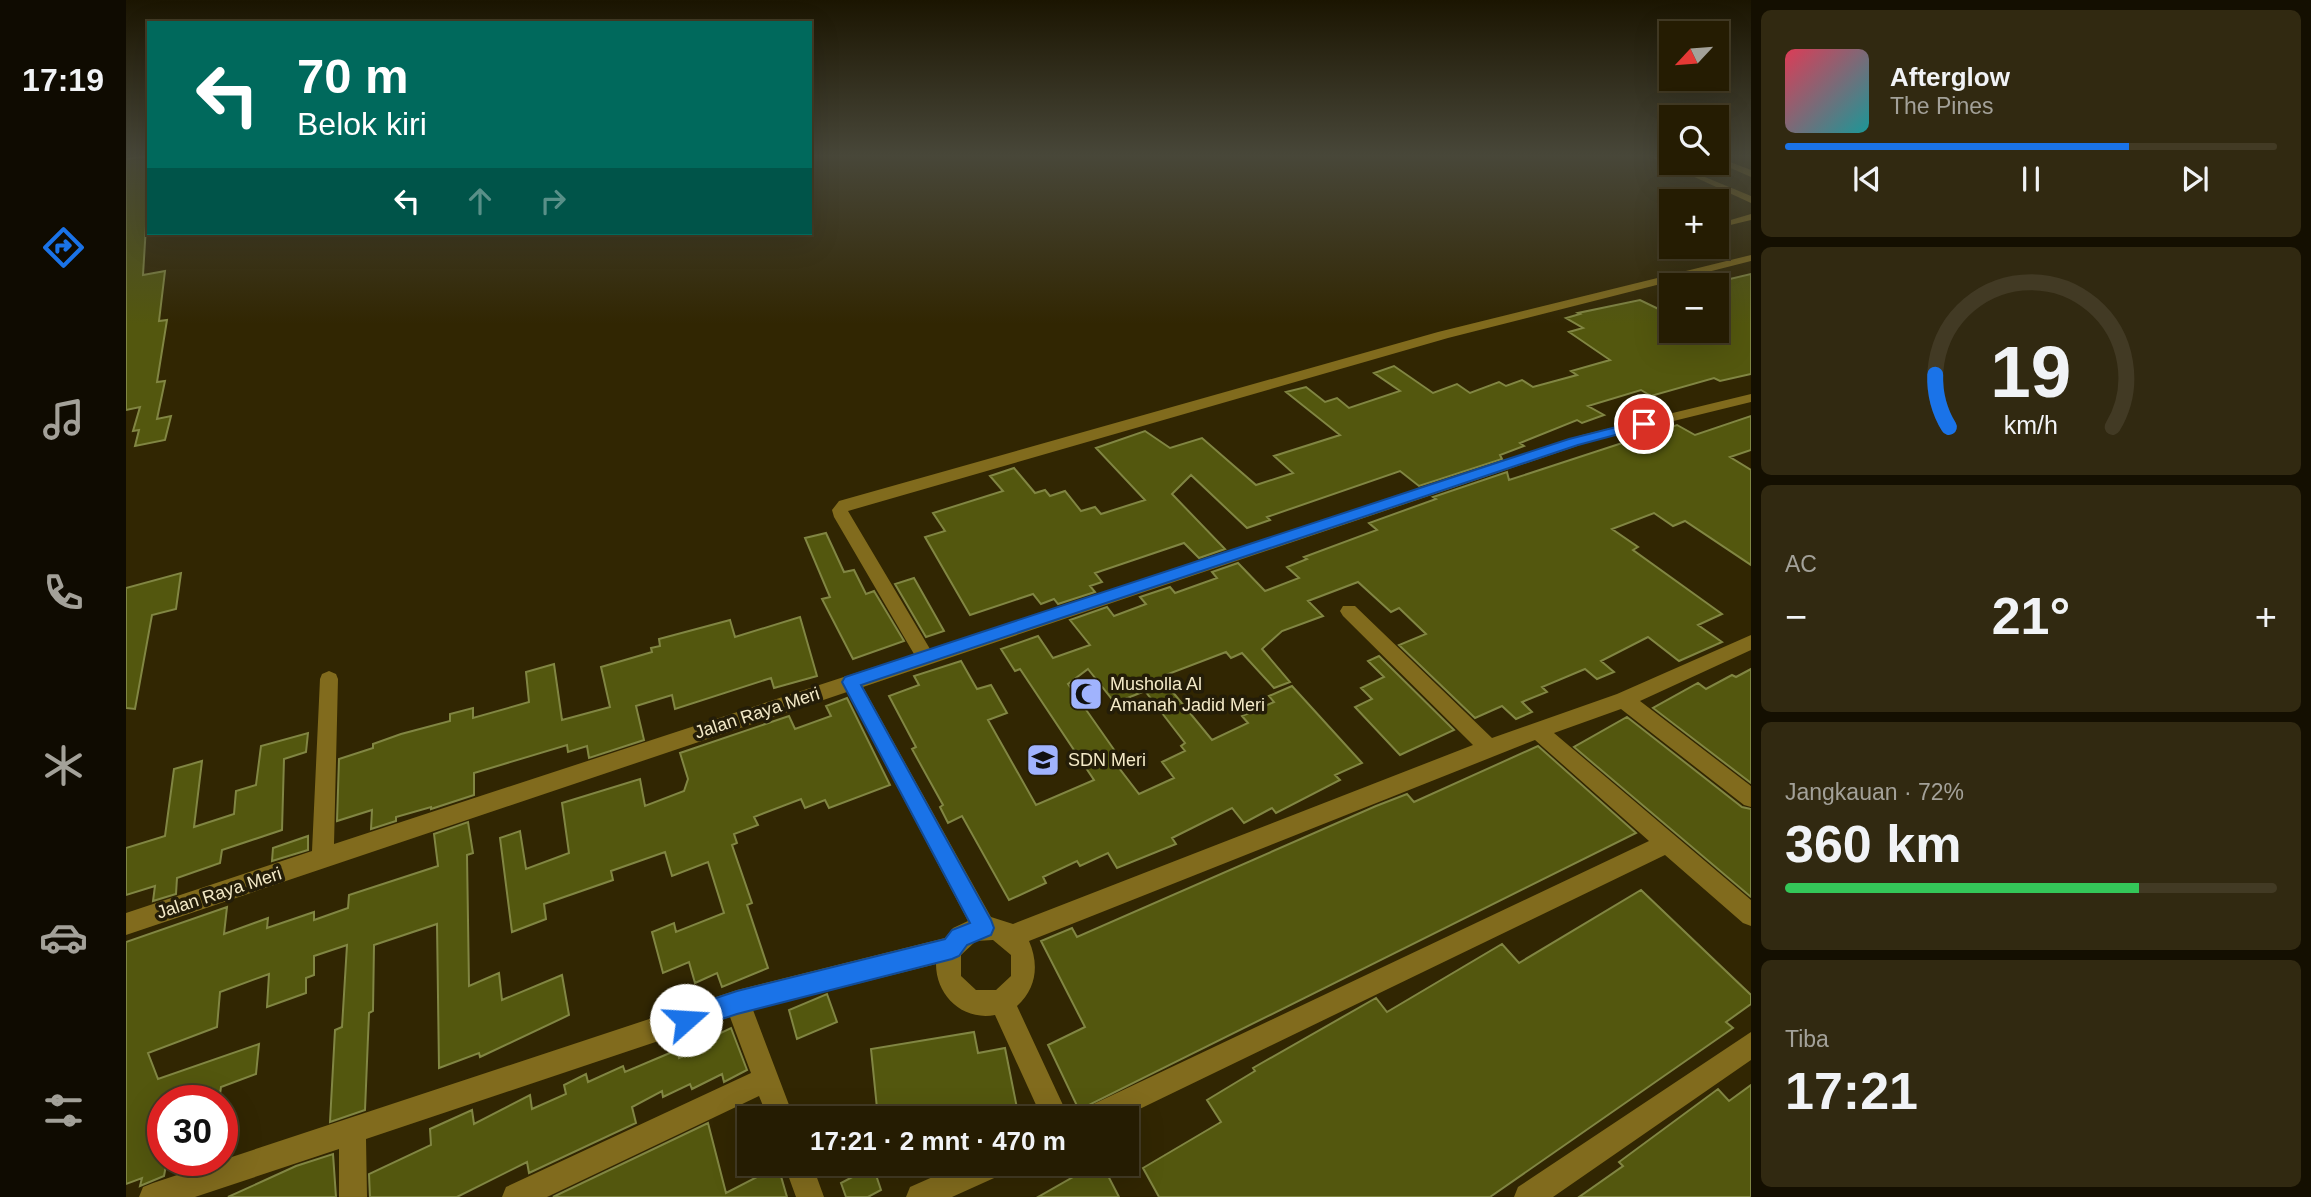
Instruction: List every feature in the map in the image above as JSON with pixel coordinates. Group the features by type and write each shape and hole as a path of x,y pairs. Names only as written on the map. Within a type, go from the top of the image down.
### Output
{"street":[{"path":"1729,222 1751,217"},
{"path":"925,657 848,529 841,510 845,505 1443,335 1751,258"},
{"name":"Jalan Raya Meri","path":"126,924 1587,438 1751,398"},
{"path":"1349,611 1489,748"},
{"path":"1010,937 1489,748 1624,700 1751,642"},
{"path":"323,858 329,679"},
{"path":"851,682 984,928"},
{"path":"1624,700 1751,798"},
{"path":"1538,731 1751,915"},
{"path":"1117,1106 1668,843"},
{"path":"984,928 1010,937 1023,959 1024,972 1013,995 1002,1002 989,1005 963,996 954,986 949,974 952,948 960,937 984,928"},
{"path":"153,1197 737,1002 952,948"},
{"path":"737,1002 776,1106"},
{"path":"1002,1002 1050,1106"},
{"path":"1528,1197 1751,1045"},
{"path":"516,1197 766,1079"},
{"path":"352,1132 353,1197"},
{"path":"802,1176 810,1197"},
{"path":"920,1197 966,1176"}],"building":[{"path":"126,213 147,213 143,275 165,271 159,321 167,320 157,382 165,381 157,419 171,416 165,440 135,446 139,430 133,431 140,407 126,410"},
{"path":"1751,274 1751,374 1720,381 1714,378 1651,396 1641,390 1588,406 1604,415 1582,423 1577,420 1520,443 1524,446 1500,455 1502,459 1419,486 1400,471 1267,517 1270,520 1247,528 1191,475 1172,494 1225,549 1199,558 1184,543 1095,573 1102,582 1090,586 1095,592 1058,604 1054,599 1041,604 1033,594 970,615 925,537 945,531 933,513 1003,491 990,476 1014,468 1035,493 1045,490 1050,496 1065,491 1081,511 1095,507 1101,514 1145,500 1096,448 1145,431 1170,448 1202,438 1256,485 1293,473 1274,456 1340,435 1286,392 1306,387 1325,402 1337,398 1349,408 1400,391 1374,373 1394,366 1433,393 1457,384 1470,393 1499,382 1506,386 1522,380 1533,387 1577,375 1571,371 1610,360 1569,332 1583,328 1566,318 1580,314 1578,313 1640,300 1659,309 1659,343 1729,343 1729,279"},
{"path":"1751,416 1751,450 1730,457 1751,470 1751,565 1685,521 1673,526 1654,513 1612,529 1638,547 1633,550 1722,614 1698,625 1722,642 1679,661 1648,637 1601,661 1614,672 1597,679 1585,669 1542,687 1547,692 1522,702 1532,712 1516,719 1502,706 1475,718 1399,645 1426,634 1399,608 1391,612 1358,582 1308,601 1323,616 1282,631 1262,649 1290,682 1274,688 1242,653 1231,658 1226,652 1163,676 1162,679 1212,740 1248,723 1242,716 1274,702 1269,696 1292,686 1362,763 1335,775 1340,780 1276,813 1272,808 1244,823 1232,808 1172,838 1176,844 1117,868 1108,853 1080,866 1077,861 1043,877 1046,883 1009,900 962,816 948,823 940,807 943,805 912,749 916,747 889,696 919,685 914,676 961,661 977,689 991,685 1007,713 988,720 1036,805 1094,780 1020,669 1015,671 1001,649 1038,636 1053,658 1090,645 1070,620 1107,607 1114,616 1146,604 1140,597 1170,587 1175,593 1217,578 1212,572 1238,563 1265,591 1299,578 1287,567 1307,559 1304,557 1377,530 1369,523 1436,499 1433,497 1507,472 1509,480 1677,425 1695,435","holes":["1088,669 1115,703 1145,691 1185,743 1181,746 1185,751 1162,762 1174,778 1139,794 1116,764 1122,761 1068,684"]},
{"path":"826,533 844,572 854,570 866,594 874,591 904,641 853,659 822,599 830,597 805,538"},
{"path":"181,573 176,609 152,615 135,709 126,708 126,588"},
{"path":"914,578 944,631 926,637 895,584"},
{"path":"800,617 817,676 774,688 771,678 675,709 672,695 636,706 644,740 589,758 587,746 568,752 567,745 474,773 474,795 396,817 396,821 371,829 372,810 337,821 339,759 373,748 373,744 401,734 450,721 450,714 473,708 473,718 529,702 526,672 554,664 562,720 610,707 601,667 652,652 651,648 660,646 659,639 730,620 735,637"},
{"path":"1379,656 1454,730 1400,755 1355,707 1372,699 1361,688 1384,677 1368,661"},
{"path":"1751,669 1751,783 1653,708 1698,683 1706,689 1732,675 1736,677"},
{"path":"847,698 890,785 829,808 825,800 805,808 801,799 754,817 758,825 734,834 737,843 732,845 752,903 747,905 768,968 722,987 717,973 695,983 689,962 663,973 652,932 674,923 676,932 724,913 708,862 672,876 665,852 611,871 613,880 544,904 546,919 512,932 500,838 520,831 526,869 569,853 562,803 640,779 645,806 684,791 688,779 680,753 789,716 795,729 831,716 826,706"},
{"path":"1627,717 1742,807 1751,809 1751,897 1574,747"},
{"path":"308,733 306,752 284,759 282,830 222,850 220,863 177,878 176,894 153,901 155,886 126,895 126,848 165,836 174,769 202,761 194,827 234,814 236,791 256,785 261,746"},
{"path":"1538,746 1636,833 1087,1106 1077,1106 1048,1045 1085,1027 1041,941 1072,928 1077,937 1407,794 1414,802"},
{"path":"468,822 473,853 467,855 469,986 499,973 502,1000 562,975 569,1015 480,1057 479,1053 439,1068 437,924 374,945 373,1011 369,1013 365,1110 330,1122 335,1030 342,1027 347,945 314,956 314,975 306,978 306,993 267,1007 269,974 220,992 217,1027 148,1053 158,1079 259,1044 256,1074 226,1085 147,1085 147,1176 164,1176 140,1186 142,1178 126,1184 126,942 227,907 224,934 268,918 267,928 314,912 314,920 348,908 349,895 438,866 434,834"},
{"path":"308,836 308,850 272,861 273,848"},
{"path":"1641,890 1751,995 1751,1004 1726,1022 1733,1028 1490,1197 1159,1197 1143,1168 1221,1122 1207,1100 1255,1071 1253,1068 1376,998 1387,1012 1502,944 1519,963"},
{"path":"827,994 837,1022 797,1039 789,1010"},
{"path":"731,1028 747,1070 724,1082 722,1074 692,1089 690,1084 663,1097 662,1091 632,1107 636,1123 529,1173 527,1162 457,1197 370,1197 369,1174 431,1145 430,1129 472,1110 474,1124 530,1095 532,1109 566,1094 564,1085 586,1074 588,1082 623,1066 625,1072 677,1050 679,1058 712,1043 710,1038"},
{"path":"974,1032 978,1053 1005,1048 1017,1106 877,1106 871,1049"},
{"path":"1751,1085 1751,1197 1579,1197 1623,1166 1619,1162 1718,1089 1729,1101"},
{"path":"708,1123 726,1193 759,1176 781,1176 787,1197 553,1197"},
{"path":"333,1154 336,1197 228,1197 296,1166"},
{"path":"854,1176 876,1176 881,1190 868,1197 846,1197 841,1183"},
{"path":"1075,1176 1108,1176 1119,1197 1038,1197"}],"place":[{"name":"Musholla Al Amanah Jadid Meri","path":"1086,694"},
{"name":"SDN Meri","path":"1043,760"}],"route":[{"path":"686,1020 737,1002 952,948 960,937 971,930 984,928 851,682 1573,442 1644,424"}]}
